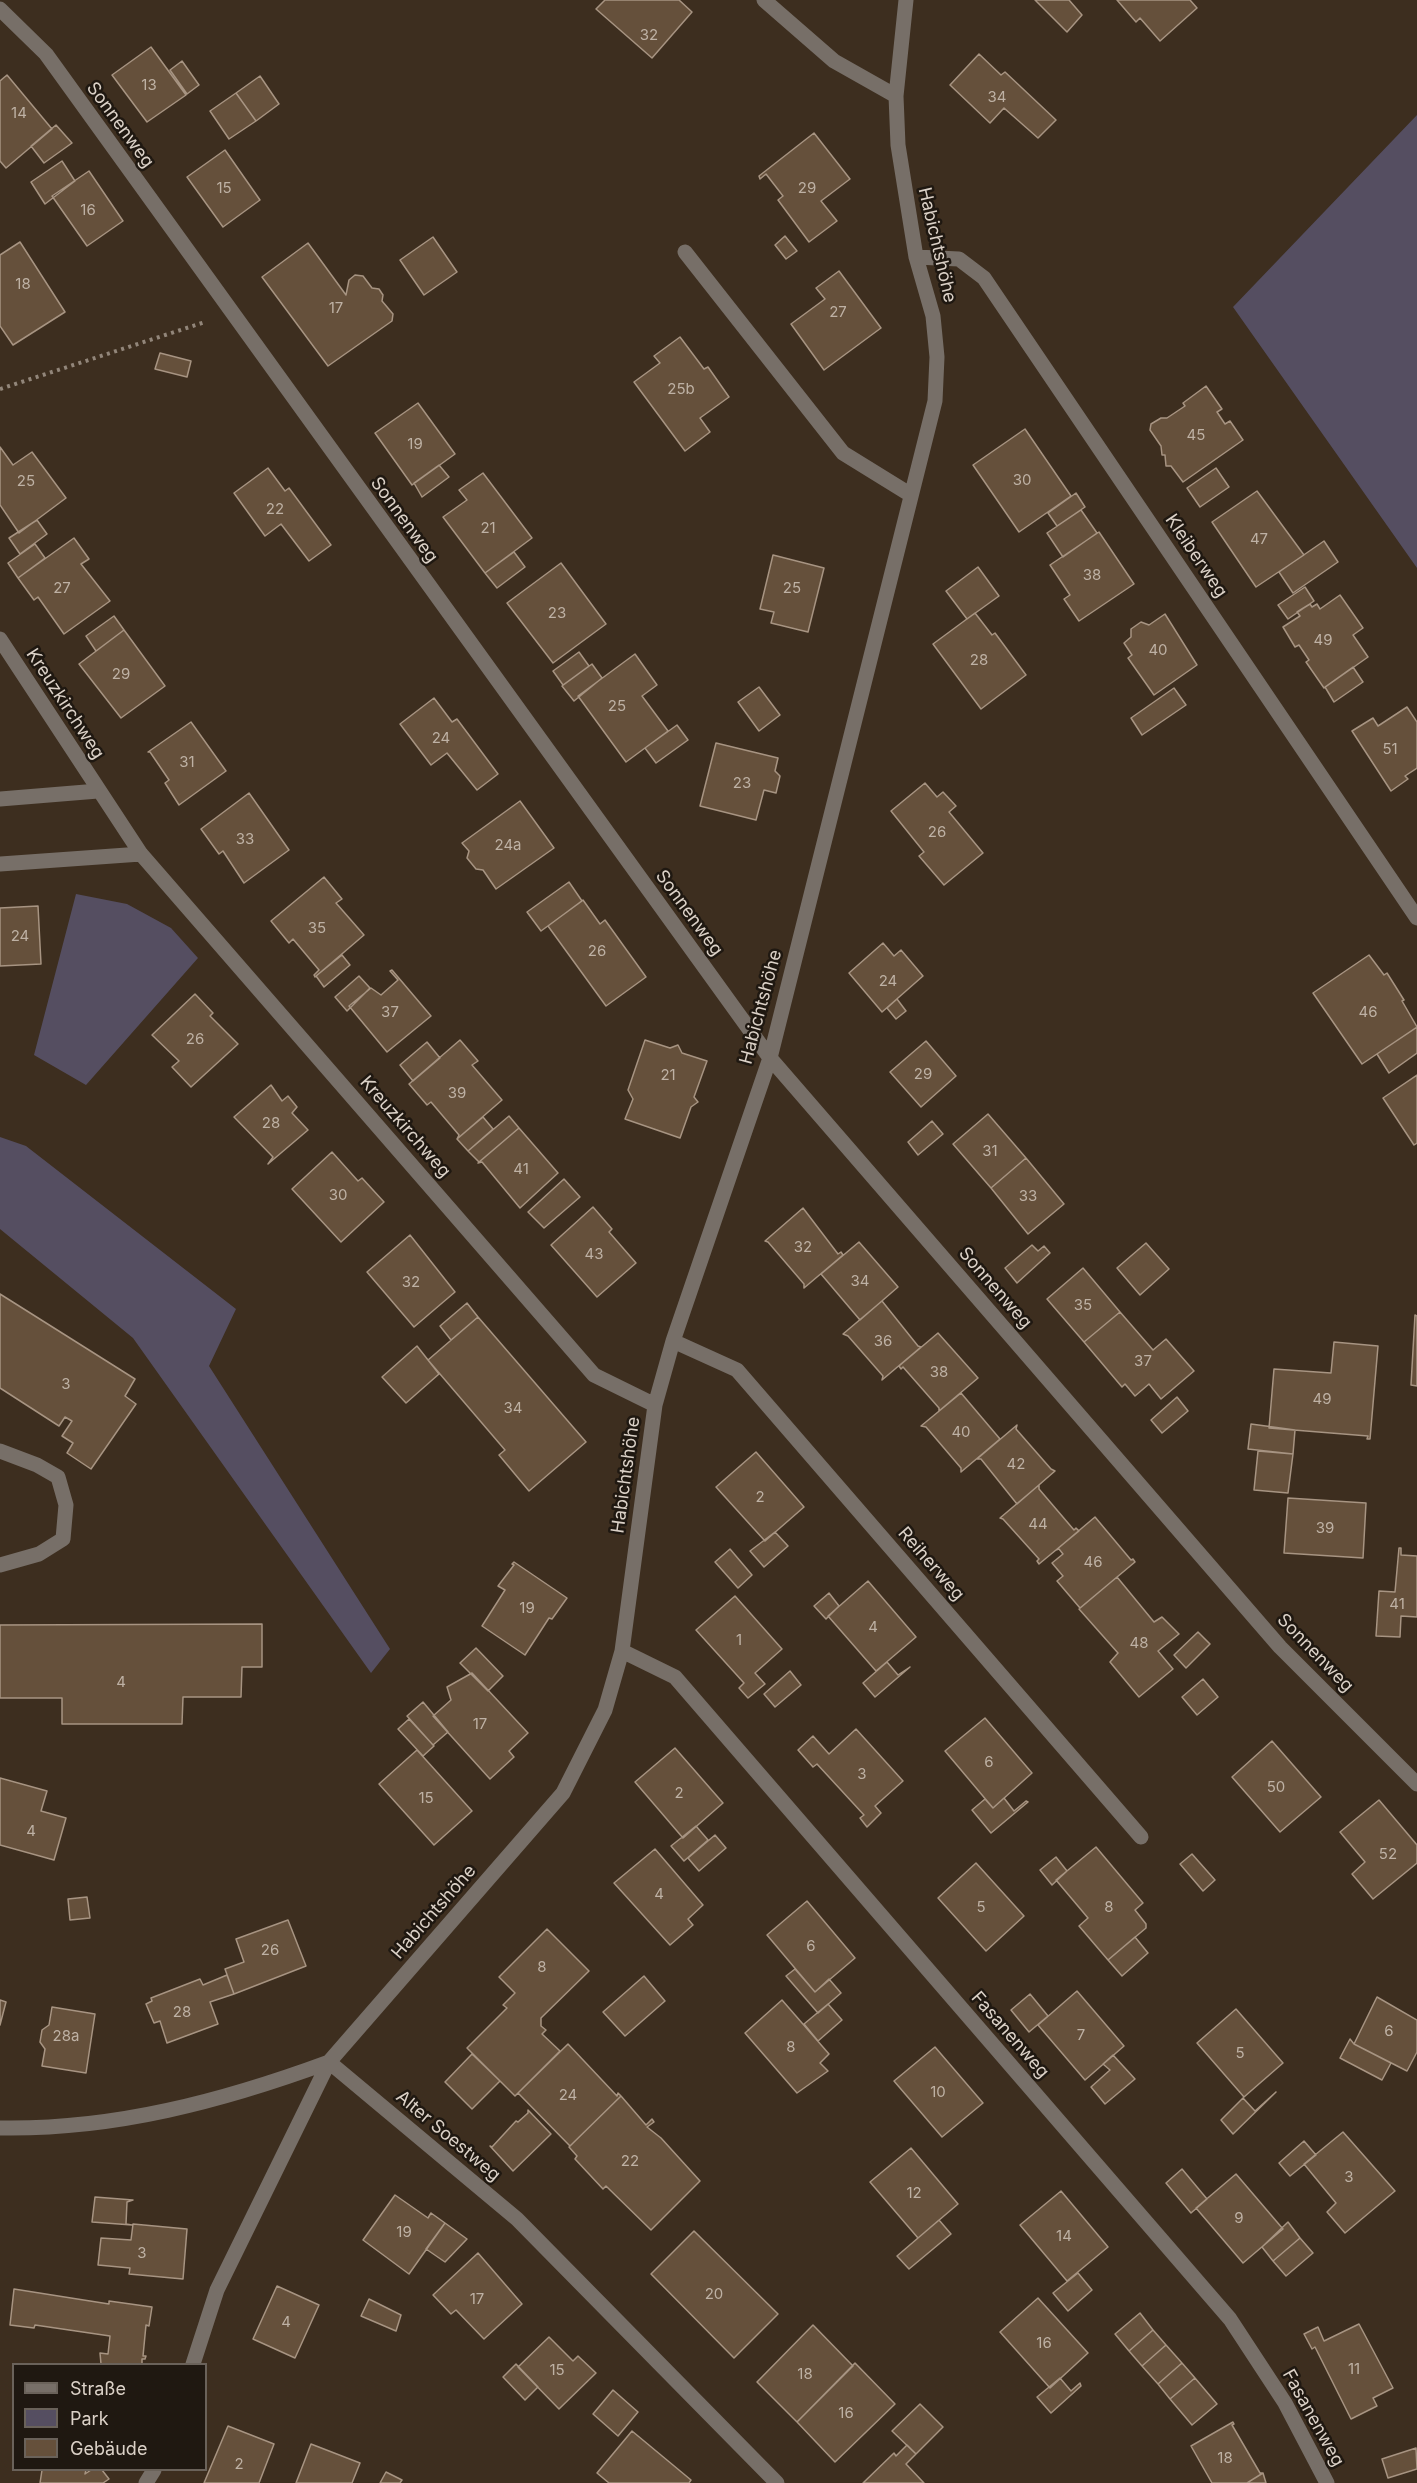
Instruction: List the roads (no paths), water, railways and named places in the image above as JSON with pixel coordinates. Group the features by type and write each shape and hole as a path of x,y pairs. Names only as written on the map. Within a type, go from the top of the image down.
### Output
{"street":[{"path":"764,0 834,61 896,96"},
{"name":"Habichtshöhe","path":"193,2363 217,2290 329,2062 563,1793 605,1710 622,1651 655,1405 673,1341 770,1058 935,401 937,357 933,316 916,257 898,145 896,96 906,0"},
{"name":"Sonnenweg","path":"0,9 46,54 231,314 770,1058 1280,1647 1417,1785"},
{"path":"685,252 843,453 911,495"},
{"name":"Kleiberweg","path":"916,257 959,259 984,278 1417,918"},
{"name":"Kreuzkirchweg","path":"0,639 141,854 594,1375 655,1405"},
{"path":"0,799 98,791"},
{"path":"0,864 141,854"},
{"name":"Reiherweg","path":"673,1341 737,1370 1141,1837"},
{"path":"0,1451 37,1465 58,1477 66,1505 63,1539 39,1554 0,1565"},
{"name":"Fasanenweg","path":"622,1651 675,1677 1230,2319 1286,2403 1327,2483"},
{"path":"0,2128 63,2127 197,2105 261,2087 329,2062"},
{"name":"Alter Soestweg","path":"329,2062 517,2219 777,2483"}]}
